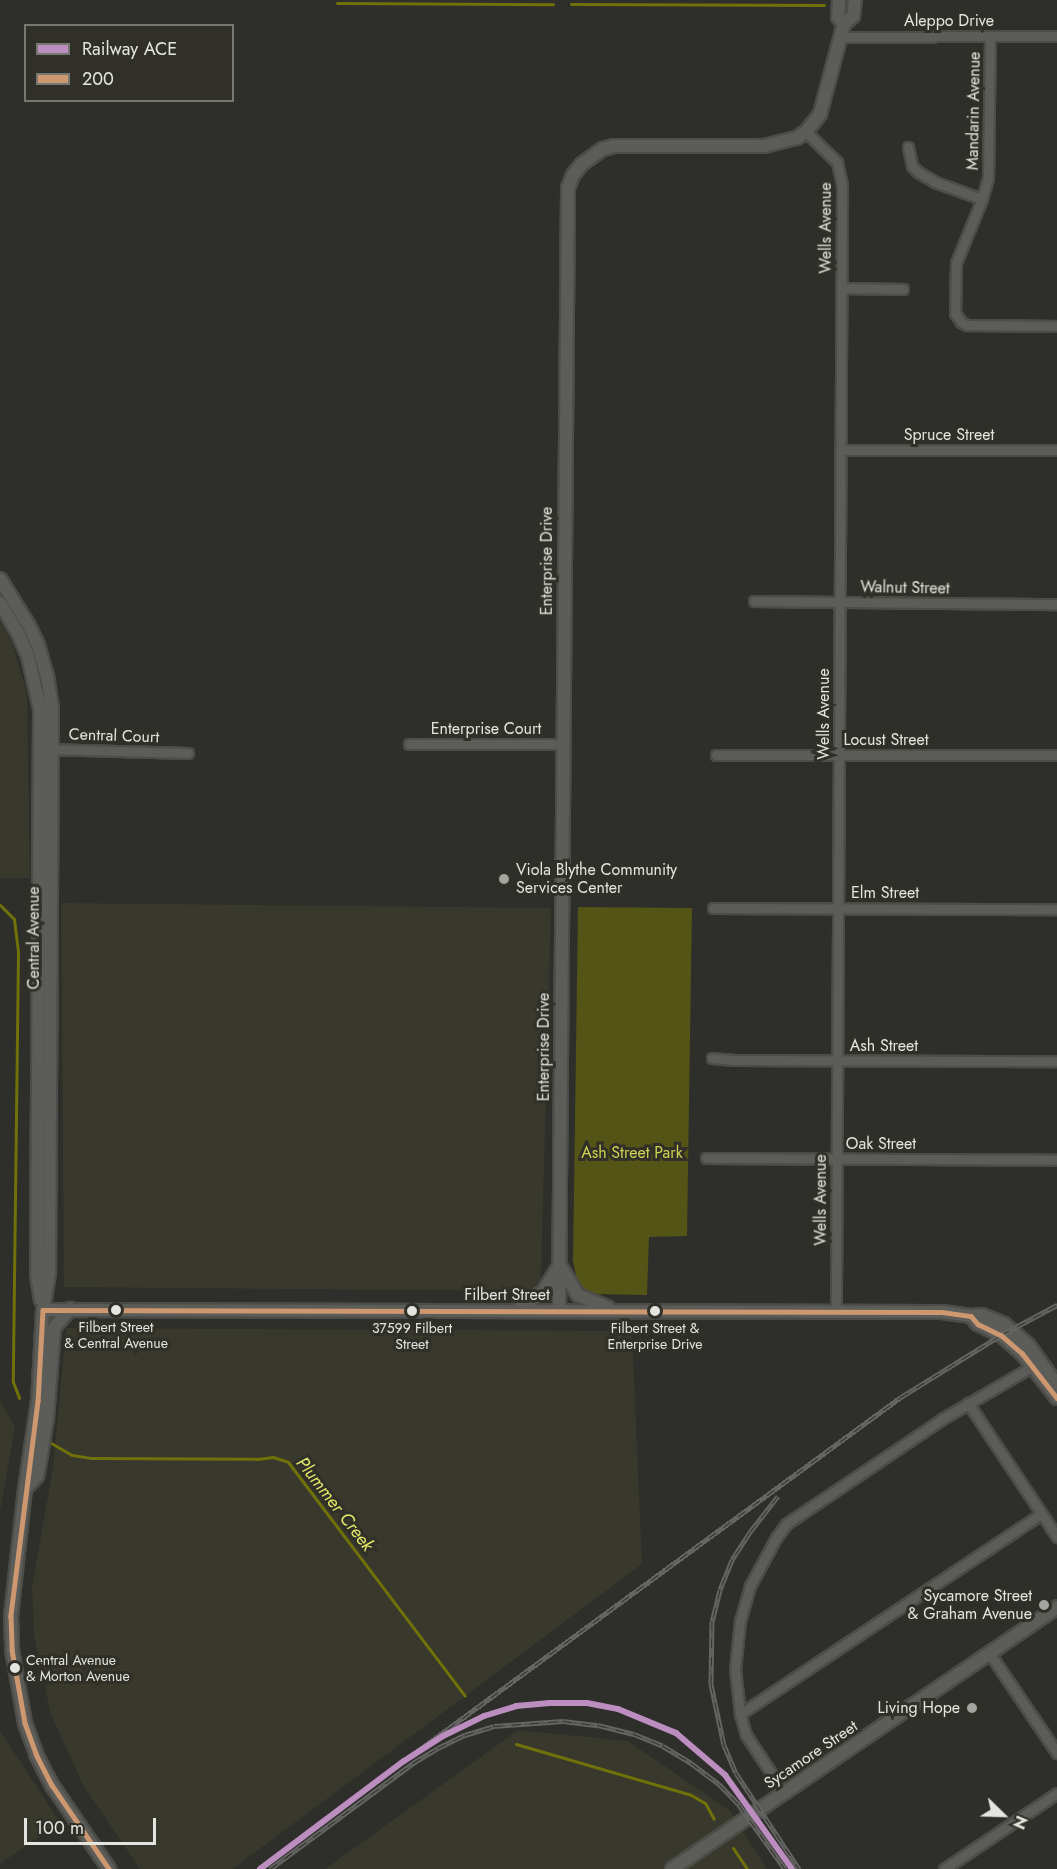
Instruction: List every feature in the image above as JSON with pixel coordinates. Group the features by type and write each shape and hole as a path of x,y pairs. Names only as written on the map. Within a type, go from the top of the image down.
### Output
{"street":[{"path":"840,0 838,17 844,24"},
{"path":"806,132 824,103 844,24 853,16 855,0"},
{"name":"Mandarin Avenue","path":"990,36 989,164 982,199 956,263 955,313 961,322 974,326 1057,326"},
{"name":"Aleppo Drive","path":"841,37 1057,36"},
{"name":"Wells Avenue","path":"806,132 830,153 841,173 836,1311"},
{"name":"Enterprise Drive","path":"559,1311 566,200 573,175 593,155 615,146 764,146 787,143 806,132"},
{"path":"908,147 912,166 918,172 934,182 982,199"},
{"path":"841,288 903,289"},
{"name":"Spruce Street","path":"840,450 1057,450"},
{"name":"Central Avenue","path":"0,579 29,626 44,666 52,709 46,749"},
{"name":"Walnut Street","path":"754,602 1057,604"},
{"name":"Central Avenue","path":"0,603 17,631 28,656 46,749 49,1273 43,1310 38,1401 6,1616 16,1684 25,1723 36,1754 52,1785 109,1869"},
{"name":"Enterprise Court","path":"409,744 563,744"},
{"name":"Central Court","path":"46,749 188,753"},
{"name":"Locust Street","path":"716,755 1057,755"},
{"name":"Elm Street","path":"713,908 1057,909"},
{"name":"Ash Street","path":"712,1058 837,1061 1057,1061"},
{"name":"Oak Street","path":"706,1158 1057,1160"},
{"path":"517,1310 543,1292 559,1265 578,1295 614,1310"},
{"path":"25,1489 37,1476 42,1455 54,1328 69,1309"},
{"name":"Filbert Street","path":"43,1310 942,1312 970,1316 978,1324 1006,1332"},
{"path":"1006,1332 1057,1398"},
{"path":"1006,1332 1029,1346 1057,1385"},
{"path":"771,1773 746,1735 740,1714 735,1669 740,1621 750,1586 780,1531 833,1492 968,1403 1033,1366"},
{"path":"968,1403 1057,1537"},
{"path":"740,1714 1041,1514"},
{"name":"Sycamore Street","path":"672,1869 1057,1607"},
{"path":"990,1654 1057,1753"},
{"path":"944,1869 1057,1793"}],"shaded area":[{"path":"0,621 12,642 27,694 30,878 0,878"},
{"path":"61,903 551,908 541,1279 531,1291 64,1287"},
{"path":"66,1328 632,1331 642,1564 233,1869 140,1869 83,1785 50,1712 34,1634 32,1587 53,1467"},
{"path":"0,1400 15,1427 0,1512"},
{"path":"518,1730 628,1741 729,1810 767,1869 325,1869"},
{"path":"0,1731 60,1822 0,1864"}],"green space":[{"name":"Ash Street Park","path":"578,907 692,908 687,1236 649,1237 647,1295 592,1294 579,1288 573,1262"}],"waterway":[{"path":"337,3 553,4"},
{"path":"571,4 824,5"},
{"name":"Plummer Creek","path":"0,905 14,919 18,953 13,1382 19,1398"},
{"name":"Plummer Creek","path":"51,1443 72,1455 92,1458 257,1459 273,1457 288,1462 465,1696"},
{"name":"Plummer Creek","path":"516,1744 691,1795 705,1803 714,1819"},
{"name":"Plummer Creek","path":"733,1848 747,1869"}],"railway":[{"path":"404,1761 901,1397 1001,1335 1057,1305"},
{"path":"778,1496 732,1560 720,1590 712,1621 711,1684 724,1745 736,1773 799,1869"},
{"path":"270,1869 413,1763 438,1748 465,1735 494,1726 563,1721 598,1725 634,1734 663,1746 691,1763 719,1784 739,1805 785,1869"}],"rail line":[{"name":"ACE","path":"260,1869 404,1761 443,1736 484,1716 516,1706 550,1703 587,1703 618,1709 676,1733 725,1775 792,1869"}],"transit line":[{"name":"200","path":"43,1310 942,1312 971,1316 978,1324 1001,1335 1022,1353 1057,1398"},
{"name":"200","path":"43,1310 38,1401 11,1616 12,1650 25,1723 36,1754 52,1785 109,1869"}],"place":[{"name":"Viola Blythe Community Services Center","path":"504,879"},
{"name":"Filbert Street & Central Avenue","path":"116,1310"},
{"name":"37599 Filbert Street","path":"412,1311"},
{"name":"Filbert Street & Enterprise Drive","path":"655,1311"},
{"name":"Sycamore Street & Graham Avenue","path":"1044,1605"},
{"name":"Central Avenue & Morton Avenue","path":"15,1668"},
{"name":"Living Hope","path":"972,1708"}]}
